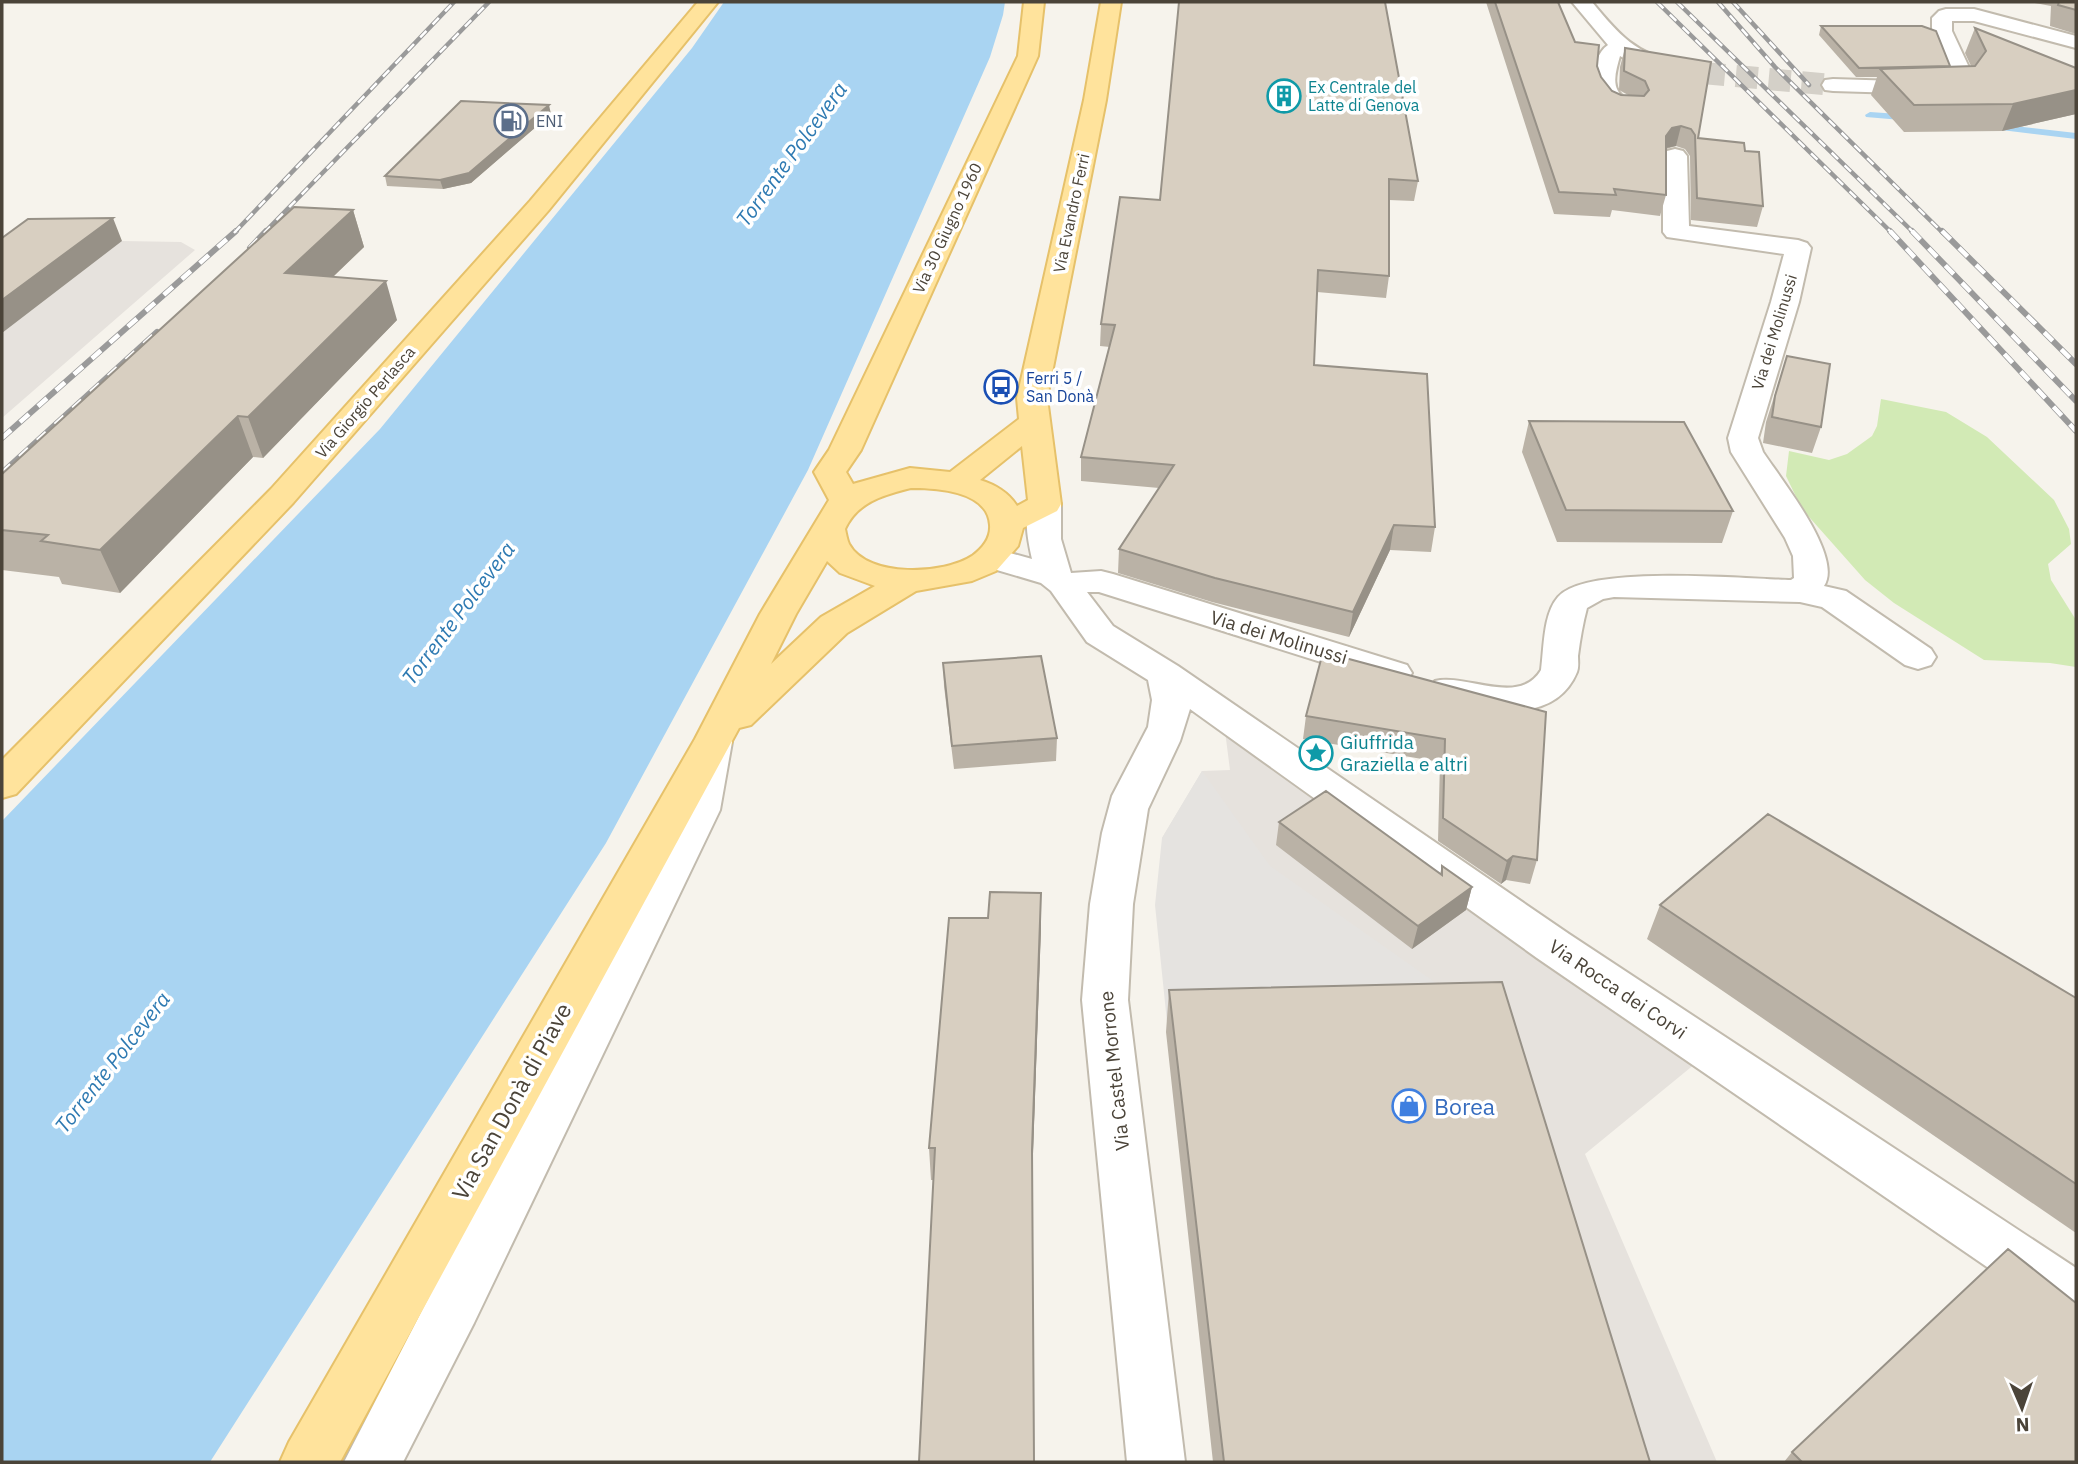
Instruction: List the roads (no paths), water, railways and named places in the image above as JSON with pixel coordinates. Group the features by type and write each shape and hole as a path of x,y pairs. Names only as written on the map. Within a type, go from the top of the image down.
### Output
{"main road":[{"name":"Via Giorgio Perlasca","path":"2,784 282,496 539,206 708,2"},
{"name":"Via 30 Giugno 1960","path":"846,500 830,472 845,450 1028,56 1034,2"},
{"name":"Via Evandro Ferri","path":"1027,513 1033,424 1032,398 1096,100 1111,2"},
{"path":"958,482 1033,424"},
{"path":"845,450 910,478"},
{"path":"910,478 958,482 982,492 1000,505 1027,513 992,558 960,574 940,580 907,582 876,578 850,567 834,552 827,534 832,516 846,500 886,482 910,478"},
{"name":"Via San Donà di Piave","path":"309,1462 714,739 778,614 827,534"},
{"name":"Via San Donà di Piave","path":"714,739 834,625 907,582"}],"street":[{"path":"1582,2 1619,47 1644,61 1690,71"},
{"path":"1833,85 1898,87 1958,83 1962,78 1942,31 1942,18 1946,15 1974,15 2076,42"},
{"path":"1619,47 1609,53 1604,76 1605,92 1611,100 1631,108"},
{"name":"Via dei Molinussi","path":"1675,156 1676,232 1798,248 1785,302 1743,438 1746,452 1802,538 1810,556 1811,580 1800,591"},
{"path":"1027,513 1044,538 1058,580 1100,634 1165,674"},
{"path":"992,558 1058,580"},
{"name":"Via dei Molinussi","path":"1058,580 1101,581 1460,694 1485,699 1510,700 1533,695 1549,685 1559,673 1571,604 1581,595 1595,589 1614,587 1800,591 1834,599 1918,657"},
{"name":"Via Rocca dei Corvi","path":"1165,674 1553,946 2076,1298"},
{"name":"Via Castel Morrone","path":"1156,1462 1105,1000 1107,926 1115,869 1129,805 1164,730 1171,703 1165,674"},
{"name":"Via San Donà di Piave","path":"373,1462 700,810 714,739"}],"water":[{"name":"Torrente Polcevera","path":"724,2 1005,2 990,57 808,470 606,843 210,1462 2,1462 2,821 380,429 692,48"}],"waterway":[{"path":"1870,115 1913,118"},
{"path":"1989,126 2076,136"}],"tunnel":[{"path":"1703,73 1833,85"}],"railway":[{"path":"235,232 454,2"},
{"path":"264,233 489,2"},
{"path":"1657,2 1890,231"},
{"path":"1677,2 1913,232"},
{"path":"1718,2 1775,67 1943,233"},
{"path":"1733,2 1809,85"},
{"path":"250,248 266,231"},
{"path":"1890,231 2076,431"},
{"path":"1942,231 2076,364"},
{"path":"2,438 235,232"},
{"path":"1913,232 2076,401"},
{"path":"2,473 157,332"}],"place":[{"name":"Ex Centrale del Latte di Genova","path":"1284,96"},
{"name":"ENI","path":"511,121"},
{"name":"Ferri 5 / San Donà","path":"1001,387"},
{"name":"Giuffrida Graziella e altri","path":"1316,753"},
{"name":"Borea","path":"1409,1106"}]}
